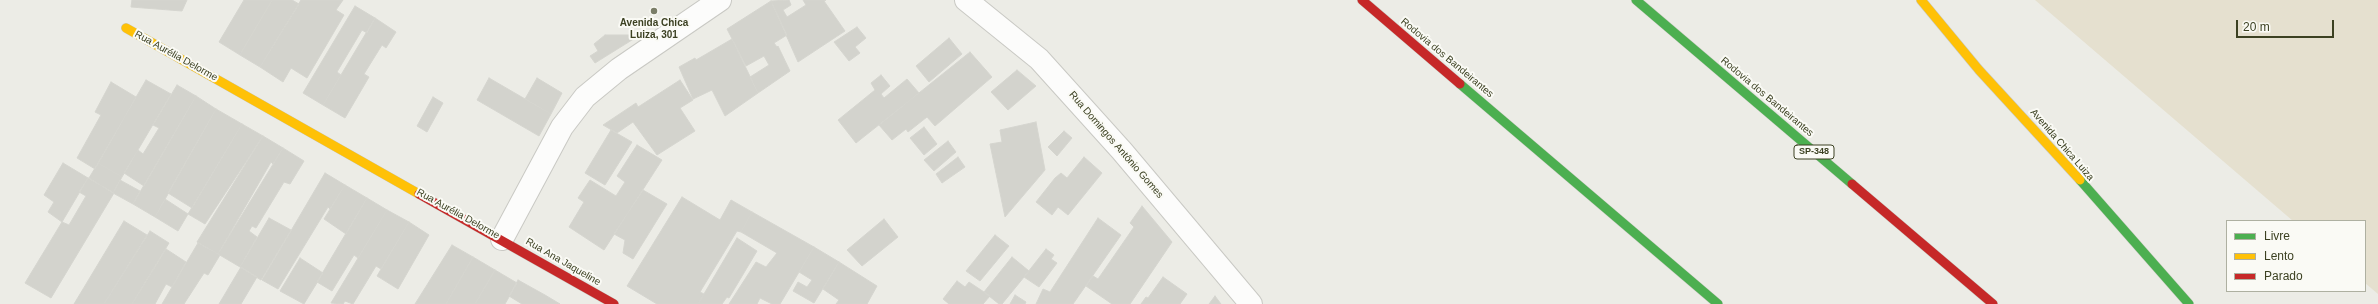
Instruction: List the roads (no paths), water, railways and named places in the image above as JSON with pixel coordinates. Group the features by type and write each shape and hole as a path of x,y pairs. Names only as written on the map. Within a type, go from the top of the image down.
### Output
{"main road":[{"name":"Rodovia dos Bandeirantes","path":"1362,0 1718,304"},
{"name":"Rodovia dos Bandeirantes","path":"1636,0 1993,304"},
{"name":"Avenida Chica Luiza","path":"1921,0 1979,70 2051,147 2189,304"},
{"name":"Rua Aurélia Delorme","path":"126,28 502,239"},
{"name":"Rua Ana Jaqueline","path":"502,239 614,304"}],"street":[{"name":"Rua Aurélia Delorme","path":"502,239 562,127 585,97 625,64 720,0"},
{"name":"Rua Domingos Antônio Gomes","path":"966,0 1039,59 1122,151 1251,304"}],"place":[{"name":"Avenida Chica Luiza, 301","path":"654,11"}]}
